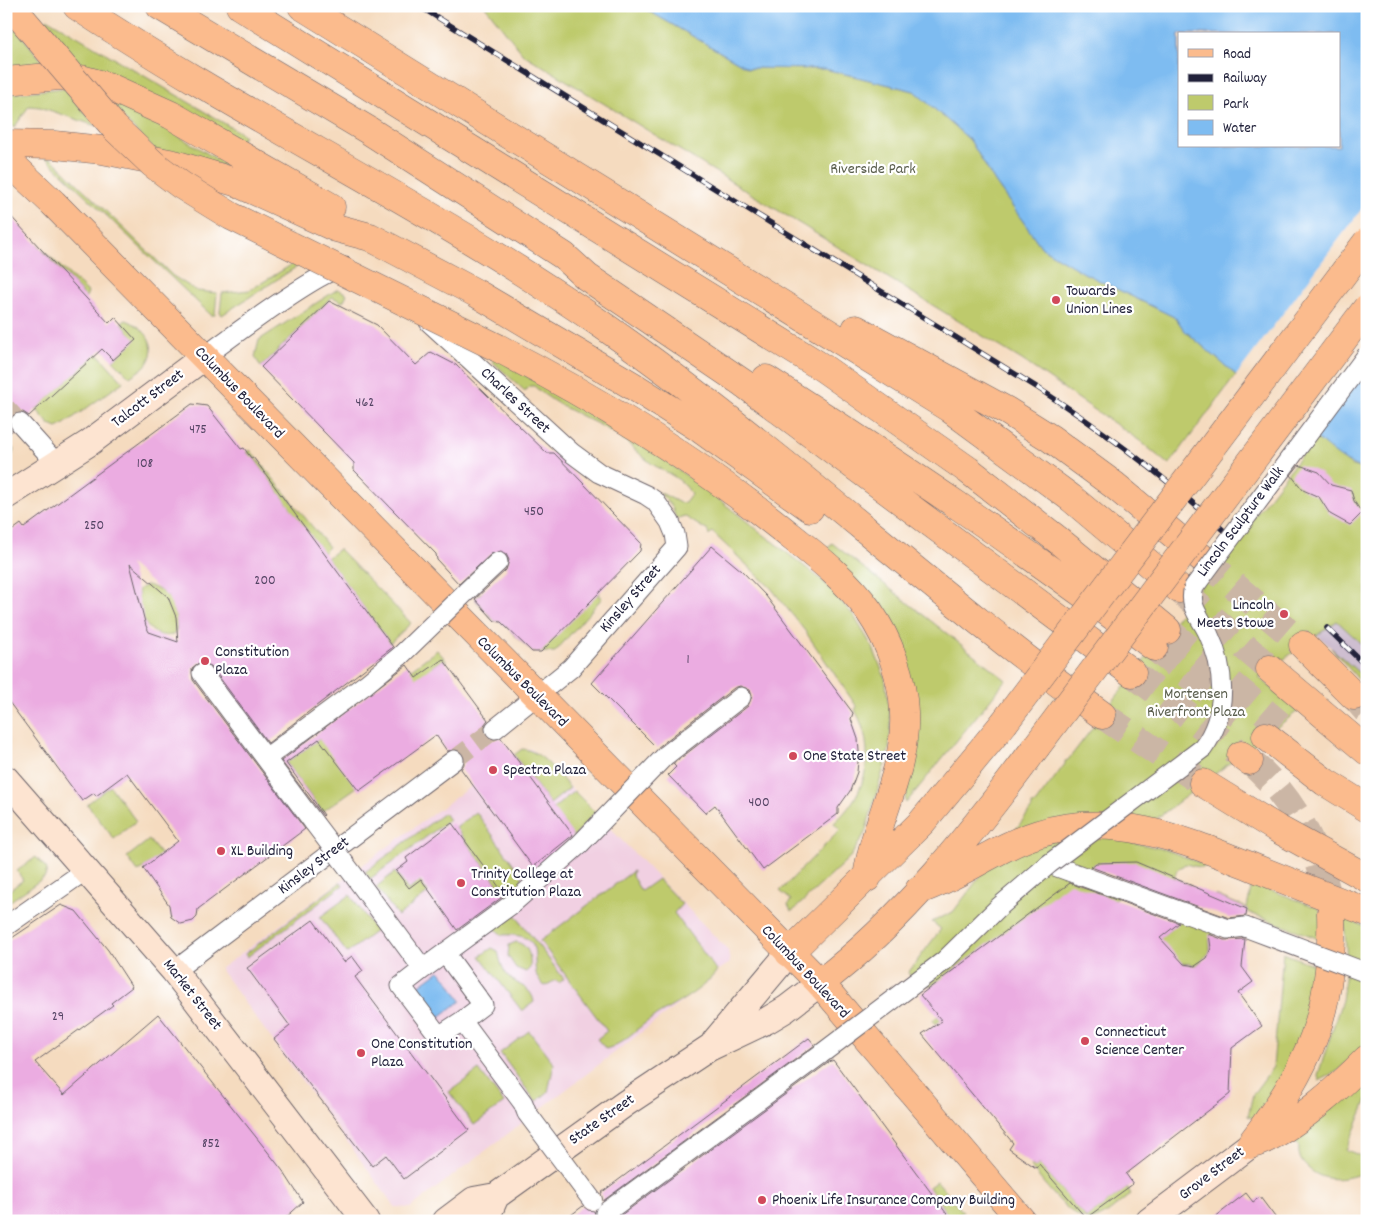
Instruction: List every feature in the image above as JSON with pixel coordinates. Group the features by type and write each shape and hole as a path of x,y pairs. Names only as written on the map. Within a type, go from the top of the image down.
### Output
{"main road":[{"path":"78,6 166,63 465,237 606,328 681,382 981,624 1102,715"},
{"path":"160,6 330,106 564,256 587,277 743,383 1132,674"},
{"path":"240,6 782,342 852,388 1010,502 1160,638 1010,541 901,466 593,268 564,256"},
{"path":"302,6 916,386 985,433 1113,532 1179,589"},
{"path":"8,7 115,128 146,158 181,185 232,216 498,348 623,418 714,478 776,524 848,586 869,611 892,658 902,695 904,724 898,769 873,842 867,878"},
{"path":"6,81 59,76 101,84 150,104 336,210 370,237 555,338 666,406 769,478 925,594 981,624"},
{"path":"6,144 94,149 174,164 235,182 336,228 370,237"},
{"name":"Columbus Boulevard","path":"6,158 204,357 789,954 820,983 1022,1221"},
{"path":"789,954 867,878 942,800 1004,723 1367,242"},
{"path":"782,303 807,307 838,319 1022,420 1114,485 1202,558"},
{"path":"820,983 864,947 919,890 982,816 1367,308"},
{"path":"1303,645 1354,696"},
{"path":"1270,669 1367,751"},
{"path":"1367,798 1273,731 1325,782 1367,808"},
{"path":"1203,783 1276,828 1367,878"},
{"path":"919,890 952,877 1016,842 1039,833 1077,826 1108,825 1141,829 1175,838 1367,912"},
{"path":"1250,1145 1288,1093 1316,1035 1329,979 1332,913"},
{"path":"1250,1145 1270,1137 1289,1125 1341,1084 1367,1059"}],"street":[{"name":"Talcott Street","path":"6,496 57,464 204,357 318,279 339,267"},
{"name":"Charles Street","path":"339,267 357,267 393,289 572,453 599,473 655,501 670,522 675,534 677,547"},
{"name":"Lincoln Sculpture Walk","path":"608,1217 944,960 999,907 1049,864 1192,757 1210,737 1219,714 1221,679 1213,644 1193,608 1192,597 1194,587 1367,354"},
{"path":"20,423 57,464"},
{"name":"Kinsley Street","path":"495,729 571,668 677,547"},
{"path":"266,758 366,684 400,656 498,562"},
{"path":"202,673 423,969"},
{"path":"445,954 483,1005 439,1036 401,986 512,904 580,844 665,756 741,697"},
{"name":"Kinsley Street","path":"174,971 454,760"},
{"name":"Market Street","path":"6,778 174,971 366,1221"},
{"path":"1049,864 1220,926 1245,928 1367,973"},
{"path":"6,926 86,870"},
{"name":"State Street","path":"709,1048 789,954"},
{"name":"State Street","path":"446,1221 474,1200 496,1196 626,1102 709,1048 780,1013 820,983"},
{"path":"462,1021 523,1103 527,1113 592,1200 608,1217"},
{"name":"Grove Street","path":"1149,1221 1250,1145"},
{"path":"485,1221 496,1196"}],"shaded area":[{"path":"1337,621 1367,649 1367,680 1317,635"},
{"path":"522,749 531,749 574,791 728,950 730,963 717,971 709,981 410,1208 395,1207 220,969"}],"green space":[{"name":"Riverside Park","path":"485,6 640,6 748,68 825,69 914,91 970,140 995,182 1042,248 1084,273 1176,318 1184,330 1236,375 1169,465 1140,441 1022,360 523,54"},
{"path":"48,19 244,135 241,141 83,73 44,22"},
{"path":"16,29 46,66 6,70 6,40"},
{"path":"64,88 96,126 40,107 29,106 14,128 7,122 6,94"},
{"path":"105,100 122,102 230,167 155,150"},
{"path":"45,157 52,159 173,276 197,291 217,293 215,315 211,315"},
{"path":"37,245 88,292 86,297"},
{"path":"296,262 301,264 222,315 220,312 222,293 250,290"},
{"path":"338,289 347,294 343,302 332,297 261,367 255,357 259,340"},
{"path":"126,320 148,336 152,349 148,362 142,369 130,377 113,360 135,340 121,323"},
{"path":"97,353 123,382 63,425 57,428 50,425 36,409"},
{"path":"493,356 655,453 708,491 823,581 854,616 873,648 885,678 891,724 889,750 865,833 851,856 794,910 791,911 788,905 791,900 780,891 840,830 834,823 855,798 866,770 866,740 855,710 857,707 805,631 771,588 712,532 709,536 708,531 684,516 676,519 672,507 659,492 680,503 685,502 691,494 684,484 652,464 620,437 564,407 534,386 529,386 525,391 493,362"},
{"name":"Mortensen Riverfront Plaza","path":"1315,437 1352,466 1367,470 1367,649 1337,621 1259,677 1298,711 1127,841 1167,850 1205,865 1203,868 1185,864 1177,870 1174,878 1191,885 1181,893 1149,867 1138,878 1096,864 1074,880 1119,895 1028,978 998,938 949,973 959,1007 935,1024 933,1020 944,1012 940,980 930,987 926,983 920,988 908,973 941,929 932,922 953,912 1032,808 1032,805 1035,804 1065,764 1065,761 1068,760"},
{"path":"6,439 14,450 10,461 6,465"},
{"path":"250,450 329,547 323,553 253,457 247,453"},
{"path":"832,543 1006,680 906,803 912,760 913,709 825,552"},
{"path":"339,549 411,623 390,643 327,558"},
{"path":"146,585 161,591 171,601 177,622 173,635 156,633 150,629 141,615 138,598 139,589"},
{"path":"600,591 599,596 602,598 555,652 532,652 501,622 495,621 476,601 476,596 483,592"},
{"path":"1331,648 1367,680 1367,689"},
{"path":"437,650 446,660 445,662 443,659 433,666 416,686 406,673"},
{"path":"428,736 322,812 286,763 319,739"},
{"path":"522,749 529,750 543,758 570,788 550,804 514,755"},
{"path":"110,786 136,821 114,839 87,804"},
{"path":"574,791 595,812 574,837 553,809"},
{"path":"476,812 522,876 522,882 508,898 456,828"},
{"path":"444,813 449,820 370,879 365,872"},
{"path":"149,840 161,855 138,872 127,857"},
{"path":"36,857 47,869 45,877 6,904 6,893 23,880 17,871"},
{"path":"633,871 632,876 641,891 658,879 682,904 674,913 717,971 703,986 651,1019 618,1044 606,1049 597,1039 607,1031 540,941"},
{"path":"395,872 408,890 420,882 428,893 398,916 376,887"},
{"path":"341,882 343,885 247,957 245,954"},
{"path":"1252,883 1321,909 1322,940 1247,912 1247,909 1207,902 1215,895 1247,908"},
{"path":"350,895 376,931 347,953 320,917"},
{"path":"513,912 564,979 559,983 556,980 545,986 538,979 533,946 528,940 518,936 502,935 493,927"},
{"path":"1344,918 1367,927 1367,1044 1336,1072 1319,1081 1318,1075 1342,1000 1347,963"},
{"path":"1184,919 1217,931 1210,938 1210,952 1197,965 1183,963 1150,945"},
{"path":"516,942 524,946 528,952 530,968 526,972 516,968 508,956 509,945"},
{"path":"492,948 498,951 507,974 528,990 533,997 534,1002 522,1011 480,956"},
{"path":"1283,953 1322,968 1298,1056 1254,1119 1248,1116 1253,1094 1273,1067"},
{"path":"529,1031 554,1064 548,1092 536,1102 500,1053"},
{"path":"479,1070 504,1103 474,1125 449,1092"},
{"path":"1367,1079 1367,1100 1346,1150 1367,1158 1367,1171 1352,1177 1336,1179 1321,1176 1305,1165 1299,1154 1299,1145 1291,1141"},
{"path":"1039,1164 1086,1218 1127,1188 1131,1194 1105,1214 1096,1219 1088,1220 1079,1216 1060,1202 1031,1168 1032,1165 1036,1168"},
{"path":"937,1181 963,1212 951,1220 929,1187"}],"water":[{"path":"640,6 1367,6 1367,470 1352,465 1315,437 1321,430 1236,375 1184,330 1176,318 1084,273 1042,248 995,182 970,140 914,91 825,69 748,68"},
{"path":"439,971 448,980 461,1001 439,1017 428,1005 417,987"}],"pier":[{"path":"1367,202 1367,379 1358,380 1317,431 1235,377"}],"building":[{"path":"6,211 109,323 115,317 136,340 113,360 102,349 29,416 23,412 13,414 9,425 12,431 6,437"},
{"path":"329,301 377,325 416,365 431,352 456,365 547,453 554,453 641,543 640,551 541,652 532,652 501,622 495,621 475,599 506,570 509,560 506,554 501,551 491,554 459,584 437,560 436,554 354,470 354,463 261,367"},
{"name":"Constitution Plaza","path":"192,404 207,406 241,449 244,448 251,458 253,457 393,647 268,743 211,666 200,662 192,668 193,680 305,829 198,909 197,917 193,921 181,924 171,917 169,905 143,868 178,841 127,773 96,796 94,793 82,801 6,698 6,535 21,524 24,528","holes":["130,564 168,597 176,617 178,642 149,632"]},
{"path":"1299,465 1319,472 1331,485 1351,490 1354,501 1362,513 1350,525 1330,514 1319,497 1303,490 1291,475"},
{"path":"712,546 742,571 766,596 853,713 851,719 858,739 857,772 850,791 838,808 838,814 763,870 715,805 705,813 668,775 676,767 673,764 748,706 752,696 750,690 740,686 734,688 657,748 592,683"},
{"path":"443,659 488,720 484,725 486,736 491,740 501,738 573,835 533,867 461,769 464,764 463,754 458,750 447,751 436,735 359,791 319,739 286,763 323,816 281,761 407,665 416,678"},
{"name":"Trinity College at Constitution Plaza","path":"452,823 505,895 457,930 421,879 409,888 396,871 408,862 406,858"},
{"path":"1136,862 1247,909 1246,916 1229,918 1091,867 1096,863"},
{"name":"Connecticut Science Center","path":"1070,883 1179,923 1160,938 1184,964 1195,966 1207,958 1211,948 1209,934 1224,940 1245,939 1242,967 1253,982 1238,993 1262,1026 1232,1048 1230,1094 1126,1174 1133,1184 1086,1218 1039,1164 1036,1168 1009,1149 1013,1143 922,1034 942,1021 920,995"},
{"path":"61,905 76,911 108,950 132,987 111,1003 113,1005 35,1062 64,1095 158,1014 283,1171 303,1202 282,1221 6,1221 6,942"},
{"name":"One Constitution Plaza","path":"313,920 344,962 352,956 363,971 355,977 469,1130 404,1179 386,1155 372,1166 274,1039 290,1026 247,968"},
{"path":"809,1038 815,1045 603,1201 601,1193"},
{"path":"833,1060 952,1221 613,1221 828,1063"},
{"path":"1246,1193 1253,1202 1260,1197 1278,1221 1210,1221"},
{"path":"583,1206 588,1210 594,1211 597,1221 563,1221"}],"tunnel":[{"path":"6,408 20,423"},
{"path":"1202,558 1303,645"},
{"path":"1181,591 1270,669"},
{"path":"1167,630 1280,725"},
{"path":"1154,647 1239,715"},
{"path":"1132,673 1241,755"},
{"path":"1354,696 1367,711"},
{"path":"1102,715 1203,783"},
{"path":"454,760 495,729"},
{"path":"1249,761 1281,793 1304,830 1321,870 1331,913"}],"railway":[{"path":"419,6 1038,388 1134,455 1223,530"},
{"path":"1327,628 1367,667"}],"place":[{"name":"Towards Union Lines","path":"1056,300"},
{"name":"Lincoln Meets Stowe","path":"1284,614"},
{"name":"Constitution Plaza","path":"205,661"},
{"name":"One State Street","path":"793,756"},
{"name":"Spectra Plaza","path":"493,770"},
{"name":"XL Building","path":"221,851"},
{"name":"Trinity College at Constitution Plaza","path":"461,883"},
{"name":"Connecticut Science Center","path":"1085,1041"},
{"name":"One Constitution Plaza","path":"361,1053"},
{"name":"Phoenix Life Insurance Company Building","path":"762,1200"}]}
